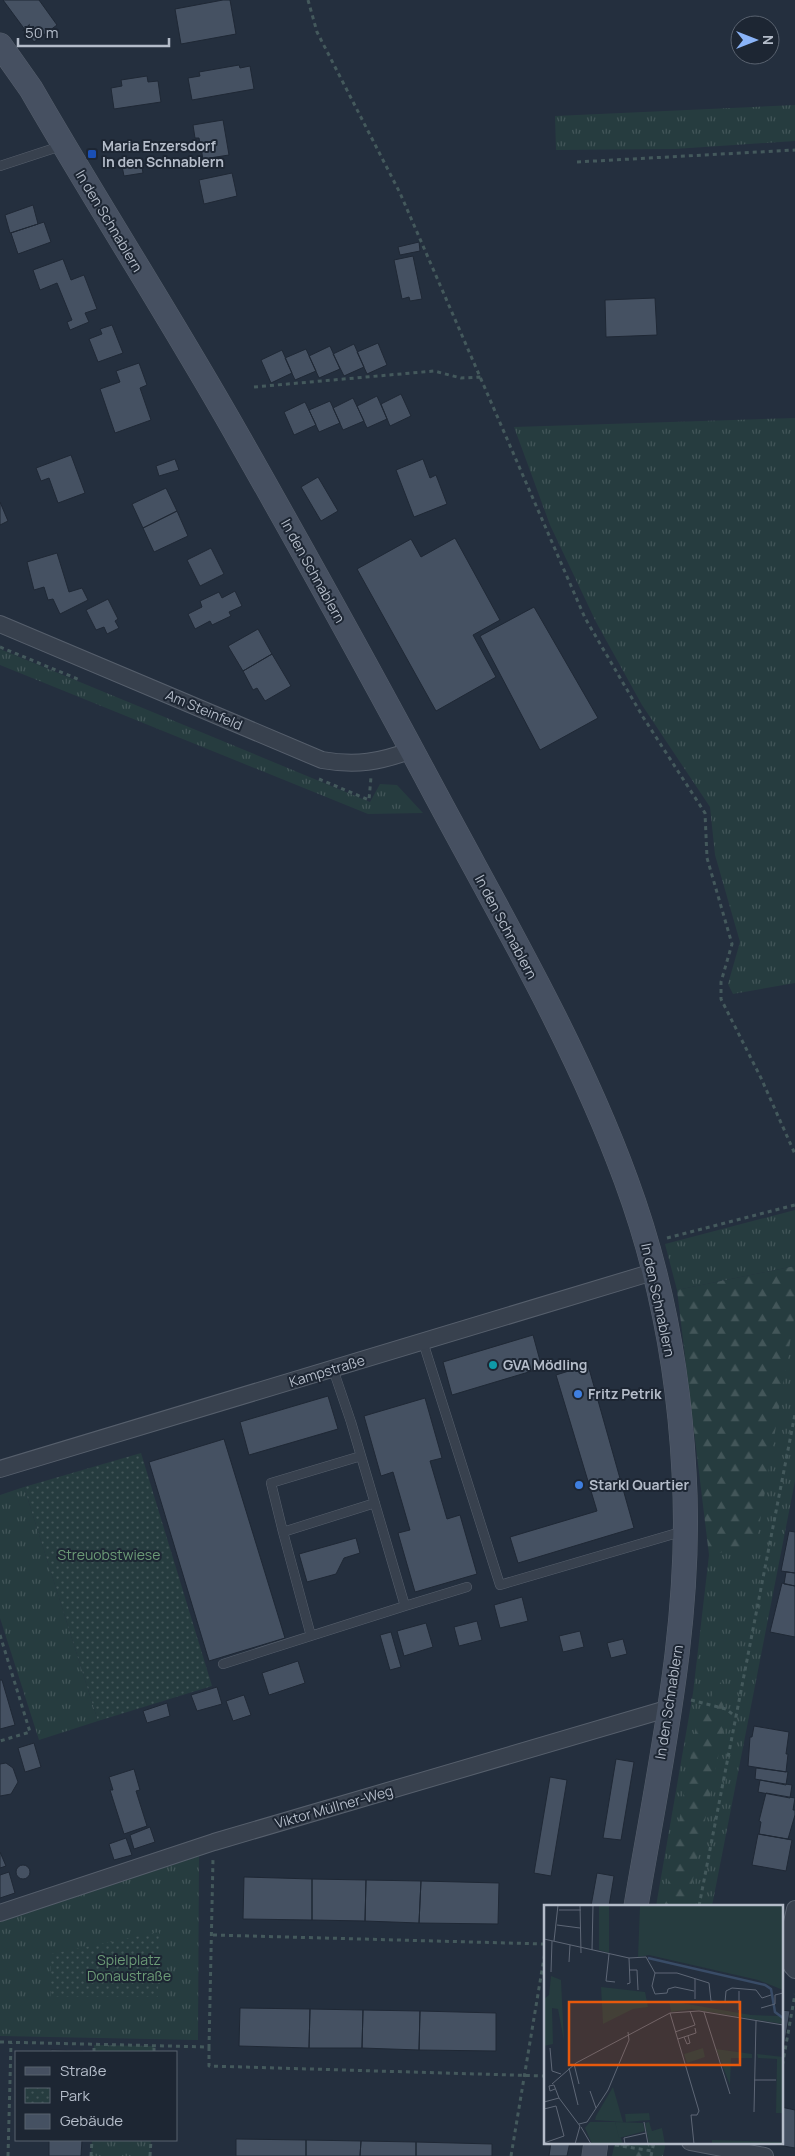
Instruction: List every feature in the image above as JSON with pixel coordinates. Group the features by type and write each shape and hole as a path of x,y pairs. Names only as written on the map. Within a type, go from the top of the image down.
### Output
{"street":[{"name":"In den Schnablern","path":"3,54 64,145 239,438 412,750 560,1028 600,1114 628,1183 654,1272 668,1339 678,1404 685,1474 682,1598 670,1708 636,1905"},
{"name":"Am Steinfeld","path":"0,624 322,760 344,764 373,762 412,750"},
{"name":"Kampstraße","path":"0,1470 654,1272"},
{"name":"Viktor Müllner-Weg","path":"0,1913 214,1842 670,1708"},
{"path":"795,1909 788,1951 789,1961 795,1970"},
{"path":"701,2144 765,2156"}],"lane":[{"path":"0,166 64,145"},
{"path":"423,1342 500,1585 685,1530"},
{"path":"333,1369 361,1456 405,1606"},
{"path":"311,1636 271,1483 361,1456"},
{"path":"283,1532 375,1503"},
{"path":"223,1664 467,1587"}],"path":[{"path":"308,0 318,32 400,193 586,618 643,717 705,813 707,858 732,944 721,982 722,999 761,1078 795,1154"},
{"path":"577,162 795,150"},
{"path":"254,387 434,371 460,378 482,377"},
{"path":"646,1242 662,1240 795,1205"},
{"path":"699,1905 795,1414"},
{"path":"0,1635 30,1732 0,1741"},
{"path":"670,1708 690,1700 726,1708 736,1717"},
{"path":"214,1842 209,2066 544,2076"},
{"path":"213,1935 544,1944"},
{"path":"511,2156 544,1958"},
{"path":"782,2067 795,1994"},
{"path":"0,2042 209,2047"},
{"path":"8,2156 11,2043"},
{"path":"94,2045 94,2051"},
{"path":"154,2046 154,2051"},
{"path":"91,2156 92,2141"},
{"path":"150,2156 151,2141"},
{"path":"651,2156 654,2144"},
{"path":"600,2147 652,2151"}],"green space":[{"path":"795,105 795,141 675,149 556,150 555,116"},
{"path":"795,418 795,983 733,994 728,984 740,942 715,855 710,807 642,705 596,622 550,525 514,427"},
{"path":"0,649 370,802 380,784 397,785 423,813 368,814 0,665"},
{"path":"795,1210 795,1266 677,1290 665,1244"},
{"path":"795,1266 795,1313 756,1545 709,1555 677,1290"},
{"path":"795,1287 795,1481 712,1905 656,1905 693,1693 709,1555"},
{"name":"Streuobstwiese","path":"141,1453 212,1686 98,1721 24,1487"},
{"path":"24,1487 98,1721 39,1740 0,1618 0,1495"},
{"path":"721,1682 725,1723 689,1905 664,1905 698,1715"},
{"path":"199,1856 198,2040 0,2036 0,1922"},
{"name":"Spielplatz Donaustraße","path":"159,1932 158,1997 51,1997 51,1954"},
{"path":"94,2045 154,2046 154,2051 94,2051"},
{"path":"92,2141 151,2141 150,2156 91,2156"},
{"path":"615,2144 666,2144 663,2156 612,2156"},
{"path":"621,2144 645,2144 642,2156 619,2156"}],"building":[{"path":"3,0 39,0 57,25 34,42"},
{"path":"230,0 236,34 181,44 175,9"},
{"path":"239,65 240,68 250,66 254,89 192,100 188,78 200,76 199,72"},
{"path":"147,76 148,82 158,81 161,102 114,109 111,88 122,86 121,80"},
{"path":"223,120 229,155 203,159 199,138 195,138 193,125"},
{"path":"141,162 143,173 124,176 122,166"},
{"path":"232,173 237,196 204,204 199,180"},
{"path":"33,205 38,224 10,233 5,215"},
{"path":"44,222 51,242 18,254 11,233"},
{"path":"419,242 420,251 400,255 398,247"},
{"path":"413,256 422,299 410,301 409,297 402,299 394,260"},
{"path":"63,259 71,280 84,275 97,309 85,313 89,322 70,330 67,322 72,320 57,283 40,290 33,270"},
{"path":"655,298 657,335 606,337 605,300"},
{"path":"112,325 123,353 98,362 89,339 102,334 100,329"},
{"path":"378,343 387,365 367,374 357,352"},
{"path":"354,344 364,367 344,376 333,354"},
{"path":"330,346 340,369 319,378 309,356"},
{"path":"306,349 316,371 295,380 285,358"},
{"path":"282,350 292,373 271,383 261,360"},
{"path":"139,363 147,385 140,388 151,420 115,433 100,389 120,382 116,371"},
{"path":"401,394 411,416 390,426 381,404"},
{"path":"377,396 387,419 367,428 357,406"},
{"path":"353,398 364,421 343,430 333,408"},
{"path":"330,401 340,423 319,432 309,410"},
{"path":"305,402 316,425 294,435 284,412"},
{"path":"71,455 85,493 58,503 49,478 41,481 36,468"},
{"path":"175,459 179,470 159,476 156,466"},
{"path":"423,459 430,478 436,475 447,504 414,517 396,470"},
{"path":"318,477 338,511 321,521 301,487"},
{"path":"166,488 177,511 143,528 132,504"},
{"path":"0,502 8,521 0,525"},
{"path":"177,511 188,536 154,552 143,528"},
{"path":"455,538 500,620 473,635 496,677 436,711 357,569 411,539 421,557"},
{"path":"211,548 224,574 200,586 187,560"},
{"path":"57,553 69,592 82,588 88,600 60,614 53,599 48,600 44,587 34,590 27,562"},
{"path":"235,591 242,606 229,612 231,616 212,625 210,621 195,629 188,614 202,607 200,601 219,592 222,598"},
{"path":"108,599 118,619 115,621 119,628 107,634 104,627 96,630 86,610"},
{"path":"534,607 598,718 540,750 480,636"},
{"path":"258,629 272,654 243,671 228,646"},
{"path":"272,654 291,686 265,701 257,688 253,690 243,671"},
{"name":"GVA Mödling","path":"533,1335 542,1368 452,1395 443,1362"},
{"path":"588,1365 634,1528 518,1563 510,1537 597,1511 556,1375"},
{"path":"328,1396 338,1429 249,1455 240,1422"},
{"path":"425,1398 442,1458 430,1461 447,1519 460,1515 477,1574 415,1592 398,1533 410,1530 393,1472 381,1476 364,1416"},
{"path":"224,1439 285,1638 209,1661 149,1462"},
{"path":"789,1531 795,1532 795,1573 781,1571"},
{"path":"356,1538 360,1553 344,1558 336,1574 307,1582 299,1554"},
{"path":"786,1572 795,1573 795,1586 784,1584"},
{"path":"782,1583 795,1586 795,1637 770,1632"},
{"path":"522,1597 528,1621 500,1628 494,1605"},
{"path":"477,1621 482,1640 459,1646 454,1627"},
{"path":"426,1623 433,1647 404,1656 397,1631"},
{"path":"580,1631 584,1647 563,1652 559,1636"},
{"path":"391,1632 401,1667 390,1670 380,1635"},
{"path":"623,1639 627,1654 611,1658 607,1643"},
{"path":"298,1661 305,1683 269,1695 262,1673"},
{"path":"0,1680 2,1680 15,1725 0,1729"},
{"path":"217,1687 222,1704 197,1711 191,1695"},
{"path":"244,1695 251,1715 233,1721 226,1701"},
{"path":"167,1703 170,1716 147,1723 143,1711"},
{"path":"754,1726 789,1732 786,1772 748,1766 750,1737 752,1737"},
{"path":"34,1743 41,1767 25,1772 18,1748"},
{"path":"616,1759 634,1762 621,1840 603,1838"},
{"path":"6,1763 13,1768 18,1782 11,1794 0,1796 0,1764"},
{"path":"756,1768 788,1772 786,1785 755,1779"},
{"path":"134,1769 140,1790 136,1791 147,1826 124,1834 110,1790 113,1790 109,1777"},
{"path":"550,1777 567,1780 551,1876 534,1873"},
{"path":"760,1780 792,1785 790,1798 758,1792"},
{"path":"766,1793 795,1798 793,1810 795,1810 795,1815 788,1839 759,1834 761,1822 759,1821"},
{"path":"150,1827 155,1842 134,1849 130,1835"},
{"path":"758,1834 792,1840 786,1871 752,1865"},
{"path":"126,1838 132,1855 114,1860 109,1844"},
{"path":"0,1852 6,1866 0,1868"},
{"path":"23,1865 28,1867 30,1872 28,1877 23,1879 18,1877 16,1872 18,1867"},
{"path":"9,1872 15,1893 0,1898 0,1875"},
{"path":"597,1873 614,1876 609,1905 591,1905"},
{"path":"244,1877 312,1879 312,1920 243,1919"},
{"path":"312,1879 366,1880 365,1921 312,1920"},
{"path":"366,1880 421,1881 419,1923 365,1921"},
{"path":"421,1881 499,1883 498,1924 419,1923"},
{"path":"240,2008 310,2009 309,2048 239,2046"},
{"path":"310,2009 363,2010 362,2048 309,2048"},
{"path":"363,2010 420,2011 419,2050 362,2048"},
{"path":"782,2010 790,2011 782,2053"},
{"path":"420,2011 496,2013 496,2051 419,2050"},
{"path":"51,2050 83,2051 51,2051"},
{"path":"782,2107 795,2110 795,2148 772,2144 782,2144"},
{"path":"236,2139 306,2140 306,2156 236,2156"},
{"path":"306,2140 361,2141 360,2156 306,2156"},
{"path":"49,2141 82,2141 81,2156 49,2156"},
{"path":"361,2141 416,2142 416,2156 360,2156"},
{"path":"416,2142 492,2144 492,2156 416,2156"},
{"path":"551,2144 570,2144 567,2156 549,2156"}],"place":[{"name":"Maria Enzersdorf In den Schnablern","path":"92,154"},
{"name":"GVA Mödling","path":"493,1365"},
{"name":"Fritz Petrik","path":"578,1394"},
{"name":"Starkl Quartier","path":"579,1485"}]}
